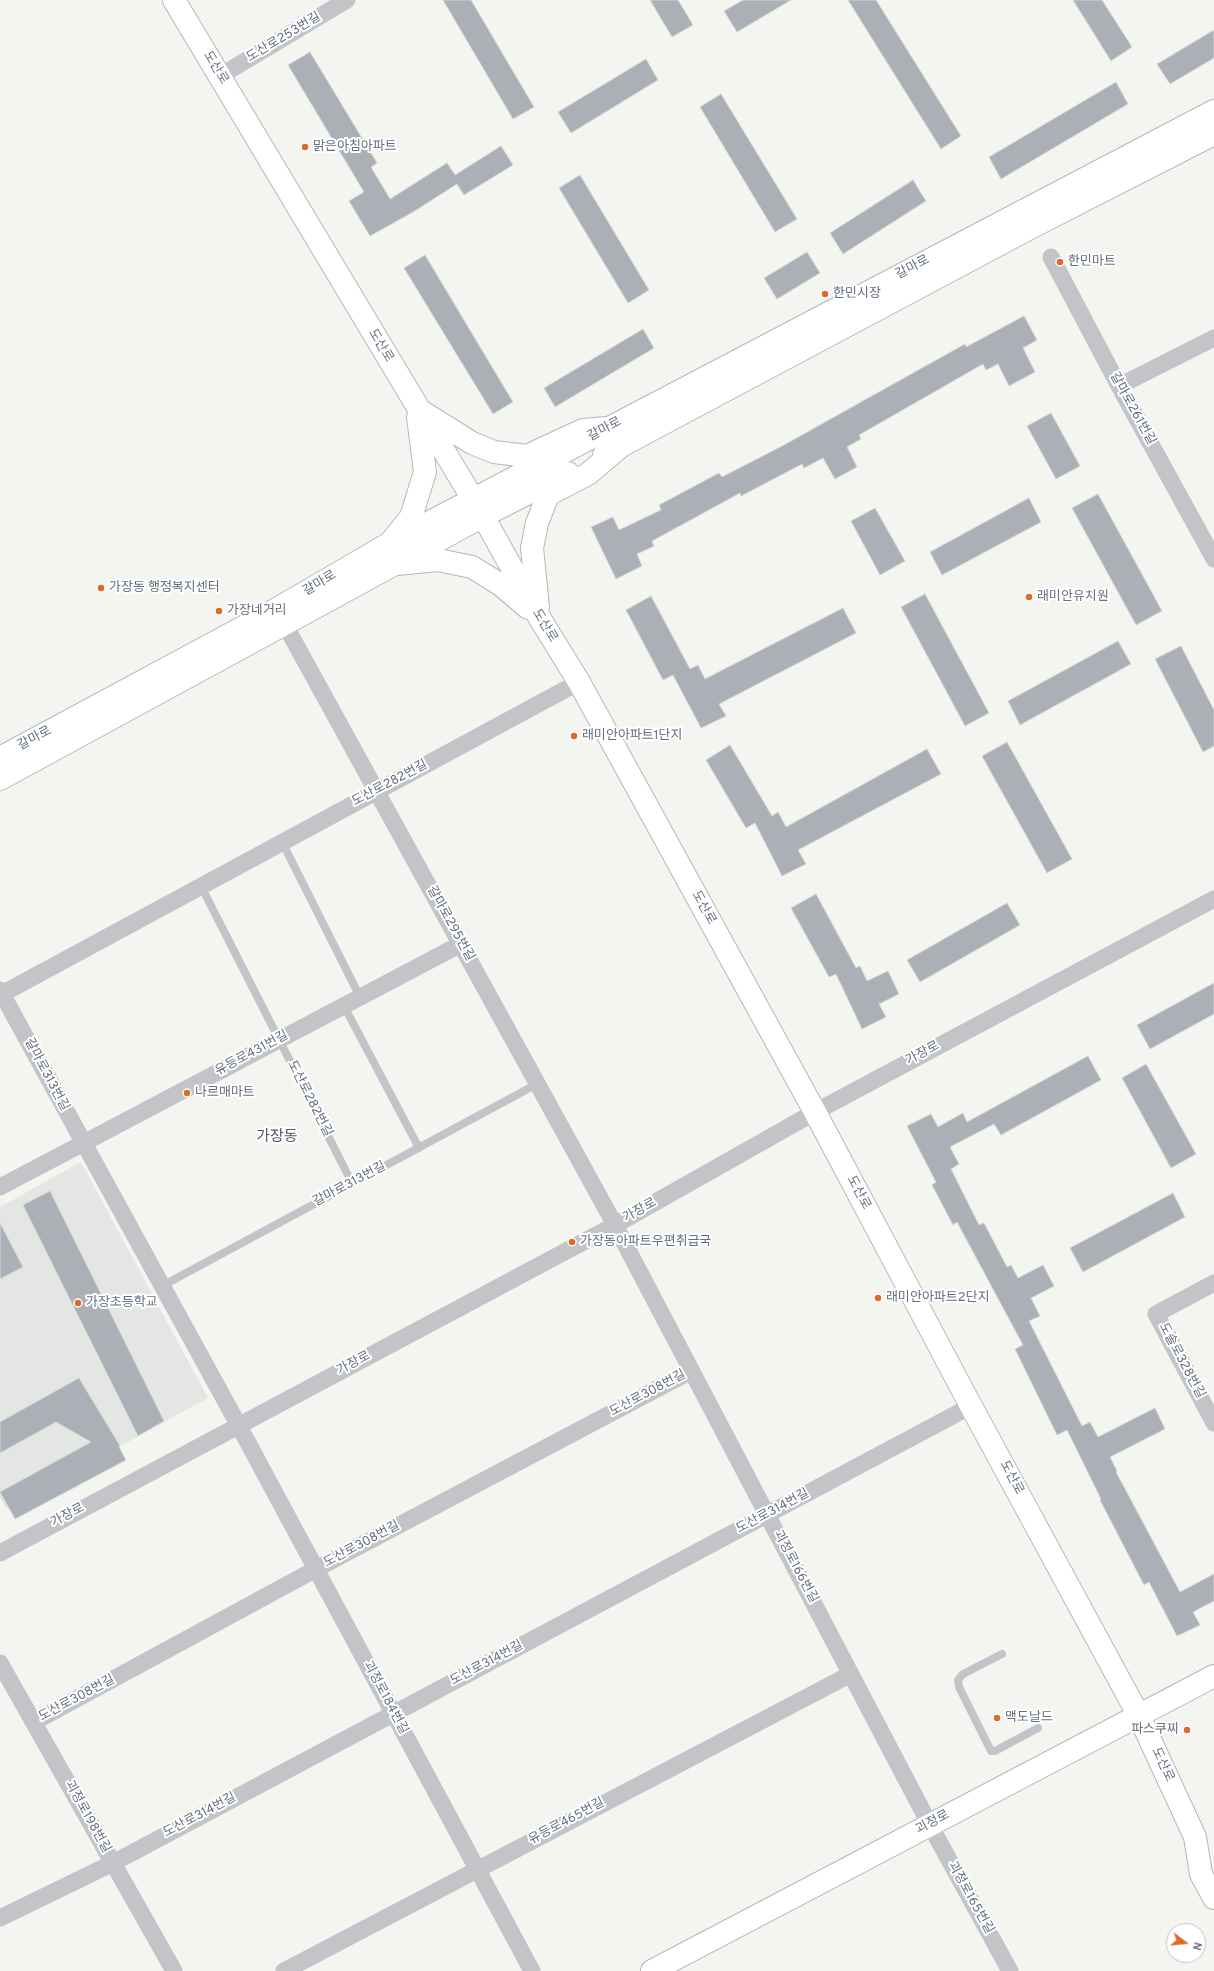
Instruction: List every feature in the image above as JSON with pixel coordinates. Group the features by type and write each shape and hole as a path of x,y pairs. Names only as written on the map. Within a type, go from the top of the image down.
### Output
{"main road":[{"name":"도산로","path":"174,0 417,408 478,507 538,617 579,682 815,1112 971,1406 1139,1716 1195,1837 1201,1874 1214,1898"},
{"name":"갈마로","path":"0,779 284,623 397,564 478,507 607,428 1214,111"},
{"name":"갈마로","path":"0,758 275,610 390,542 478,507 621,446 1032,227 1214,134"},
{"path":"417,408 472,443 494,452 527,456 583,430 607,428"},
{"path":"390,542 411,516 425,472 417,408"},
{"path":"538,617 532,548 537,523 548,495 588,474 621,446"},
{"path":"397,564 438,560 472,567 501,586 538,617"},
{"name":"괴정로","path":"652,1971 1214,1676"},
{"name":"도산로","path":"1195,1837 1214,1859"}],"street":[{"name":"도산로253번길","path":"220,76 347,0"},
{"name":"갈마로261번길","path":"1051,257 1119,386 1214,559"},
{"path":"1119,386 1214,338"},
{"name":"갈마로295번길","path":"284,623 615,1225"},
{"name":"도산로282번길","path":"1,993 579,682"},
{"name":"가장로","path":"0,1553 615,1225 815,1112 1214,899"},
{"name":"유등로431번길","path":"0,1187 461,944"},
{"name":"갈마로313번길","path":"1,993 239,1426"},
{"name":"괴정로166번길","path":"615,1225 930,1825"},
{"name":"도솔로328번길","path":"1214,1283 1156,1314 1214,1423"},
{"name":"도산로308번길","path":"34,1722 316,1569 691,1371"},
{"name":"도산로314번길","path":"0,1918 113,1863 971,1406"},
{"name":"괴정로184번길","path":"239,1426 532,1971"},
{"name":"괴정로198번길","path":"0,1663 174,1971"},
{"name":"유등로465번길","path":"284,1971 851,1674"},
{"name":"괴정로165번길","path":"930,1825 1010,1971"}],"lane":[{"path":"282,842 360,997"},
{"name":"도산로282번길","path":"201,886 352,1183"},
{"path":"344,1006 419,1148"},
{"name":"갈마로313번길","path":"162,1286 537,1084"},
{"path":"1002,1654 962,1674 958,1680 959,1687 991,1751 995,1751 1038,1728"}],"shaded area":[{"name":"가장초등학교","path":"81,1162 208,1398 6,1509 0,1497 0,1207"}],"building":[{"path":"443,0 471,0 534,107 513,119"},
{"path":"650,0 678,0 693,25 672,37"},
{"path":"743,0 791,0 737,32 724,11"},
{"path":"848,0 876,0 961,136 941,149"},
{"path":"1073,0 1102,0 1132,47 1111,61"},
{"path":"1214,30 1214,58 1170,84 1157,64"},
{"path":"310,52 377,163 371,167 390,199 447,163 455,175 501,146 513,165 464,195 457,184 413,212 370,236 349,201 364,192 288,65"},
{"path":"646,59 658,80 571,133 558,112"},
{"path":"1116,82 1128,104 1001,179 989,157"},
{"path":"721,94 797,219 775,232 700,107"},
{"path":"580,175 649,290 628,303 559,188"},
{"path":"913,180 926,201 843,254 830,233"},
{"path":"807,252 820,273 777,299 764,278"},
{"path":"425,255 513,402 493,414 404,268"},
{"path":"1024,316 1037,340 1023,348 1035,372 1009,386 998,364 986,370 983,364 859,435 861,439 847,447 857,467 835,479 823,458 804,468 802,464 741,496 740,493 652,541 654,546 637,554 642,566 616,579 591,527 613,517 619,530 661,510 659,505 719,473 722,477 784,445 965,344 966,347"},
{"path":"643,329 654,348 555,407 544,388"},
{"path":"1051,413 1080,466 1056,479 1027,426"},
{"path":"1098,494 1162,611 1136,625 1072,508"},
{"path":"1029,498 1041,522 942,575 930,552"},
{"path":"875,508 905,561 880,575 851,521"},
{"path":"925,594 989,713 965,726 901,607"},
{"path":"651,596 690,669 698,665 705,679 843,608 856,633 719,704 726,716 701,728 673,675 663,680 626,610"},
{"path":"1118,641 1131,664 1020,725 1008,701"},
{"path":"1181,646 1214,710 1214,746 1203,752 1155,659"},
{"path":"1007,742 1072,859 1047,873 982,756"},
{"path":"730,745 772,816 778,812 786,827 927,749 941,774 798,850 806,864 782,876 755,823 746,828 706,760"},
{"path":"816,894 856,968 860,966 867,981 888,971 899,994 879,1004 886,1017 862,1029 836,974 829,977 791,908"},
{"path":"1007,903 1020,925 920,982 907,960"},
{"path":"1214,983 1214,1014 1150,1049 1137,1025"},
{"path":"1088,1056 1101,1080 1001,1135 994,1124 950,1147 959,1164 951,1169 979,1225 984,1223 1007,1267 1011,1265 1018,1278 1043,1265 1054,1286 1031,1298 1040,1316 1029,1321 1082,1426 1090,1422 1098,1437 1155,1408 1165,1429 1110,1457 1117,1471 1116,1472 1180,1592 1214,1574 1214,1601 1193,1612 1200,1625 1177,1636 1149,1582 1144,1585 1100,1500 1101,1499 1067,1430 1057,1435 1015,1349 1023,1345 957,1222 953,1225 932,1185 936,1182 907,1126 931,1114 938,1127 963,1113 967,1122"},
{"path":"1146,1064 1196,1154 1171,1168 1122,1078"},
{"path":"50,1191 164,1421 138,1436 23,1205"},
{"path":"1173,1193 1185,1217 1083,1272 1070,1248"},
{"path":"0,1223 23,1267 0,1279"},
{"path":"79,1378 120,1446 119,1447 126,1460 15,1519 0,1492 91,1442 56,1422 0,1453 0,1422"}],"place":[{"name":"맑은아침아파트","path":"305,147"},
{"name":"한민마트","path":"1060,262"},
{"name":"한민시장","path":"825,294"},
{"name":"가장동 행정복지센터","path":"101,588"},
{"name":"래미안유치원","path":"1029,597"},
{"name":"가장네거리","path":"219,611"},
{"name":"래미안아파트1단지","path":"574,736"},
{"name":"나르매마트","path":"187,1093"},
{"name":"가장동아파트우편취급국","path":"572,1242"},
{"name":"래미안아파트2단지","path":"878,1298"},
{"name":"가장초등학교","path":"78,1303"},
{"name":"맥도날드","path":"997,1718"},
{"name":"파스쿠찌","path":"1187,1730"}],"district":[{"name":"가장동","path":"277,1138"}]}
